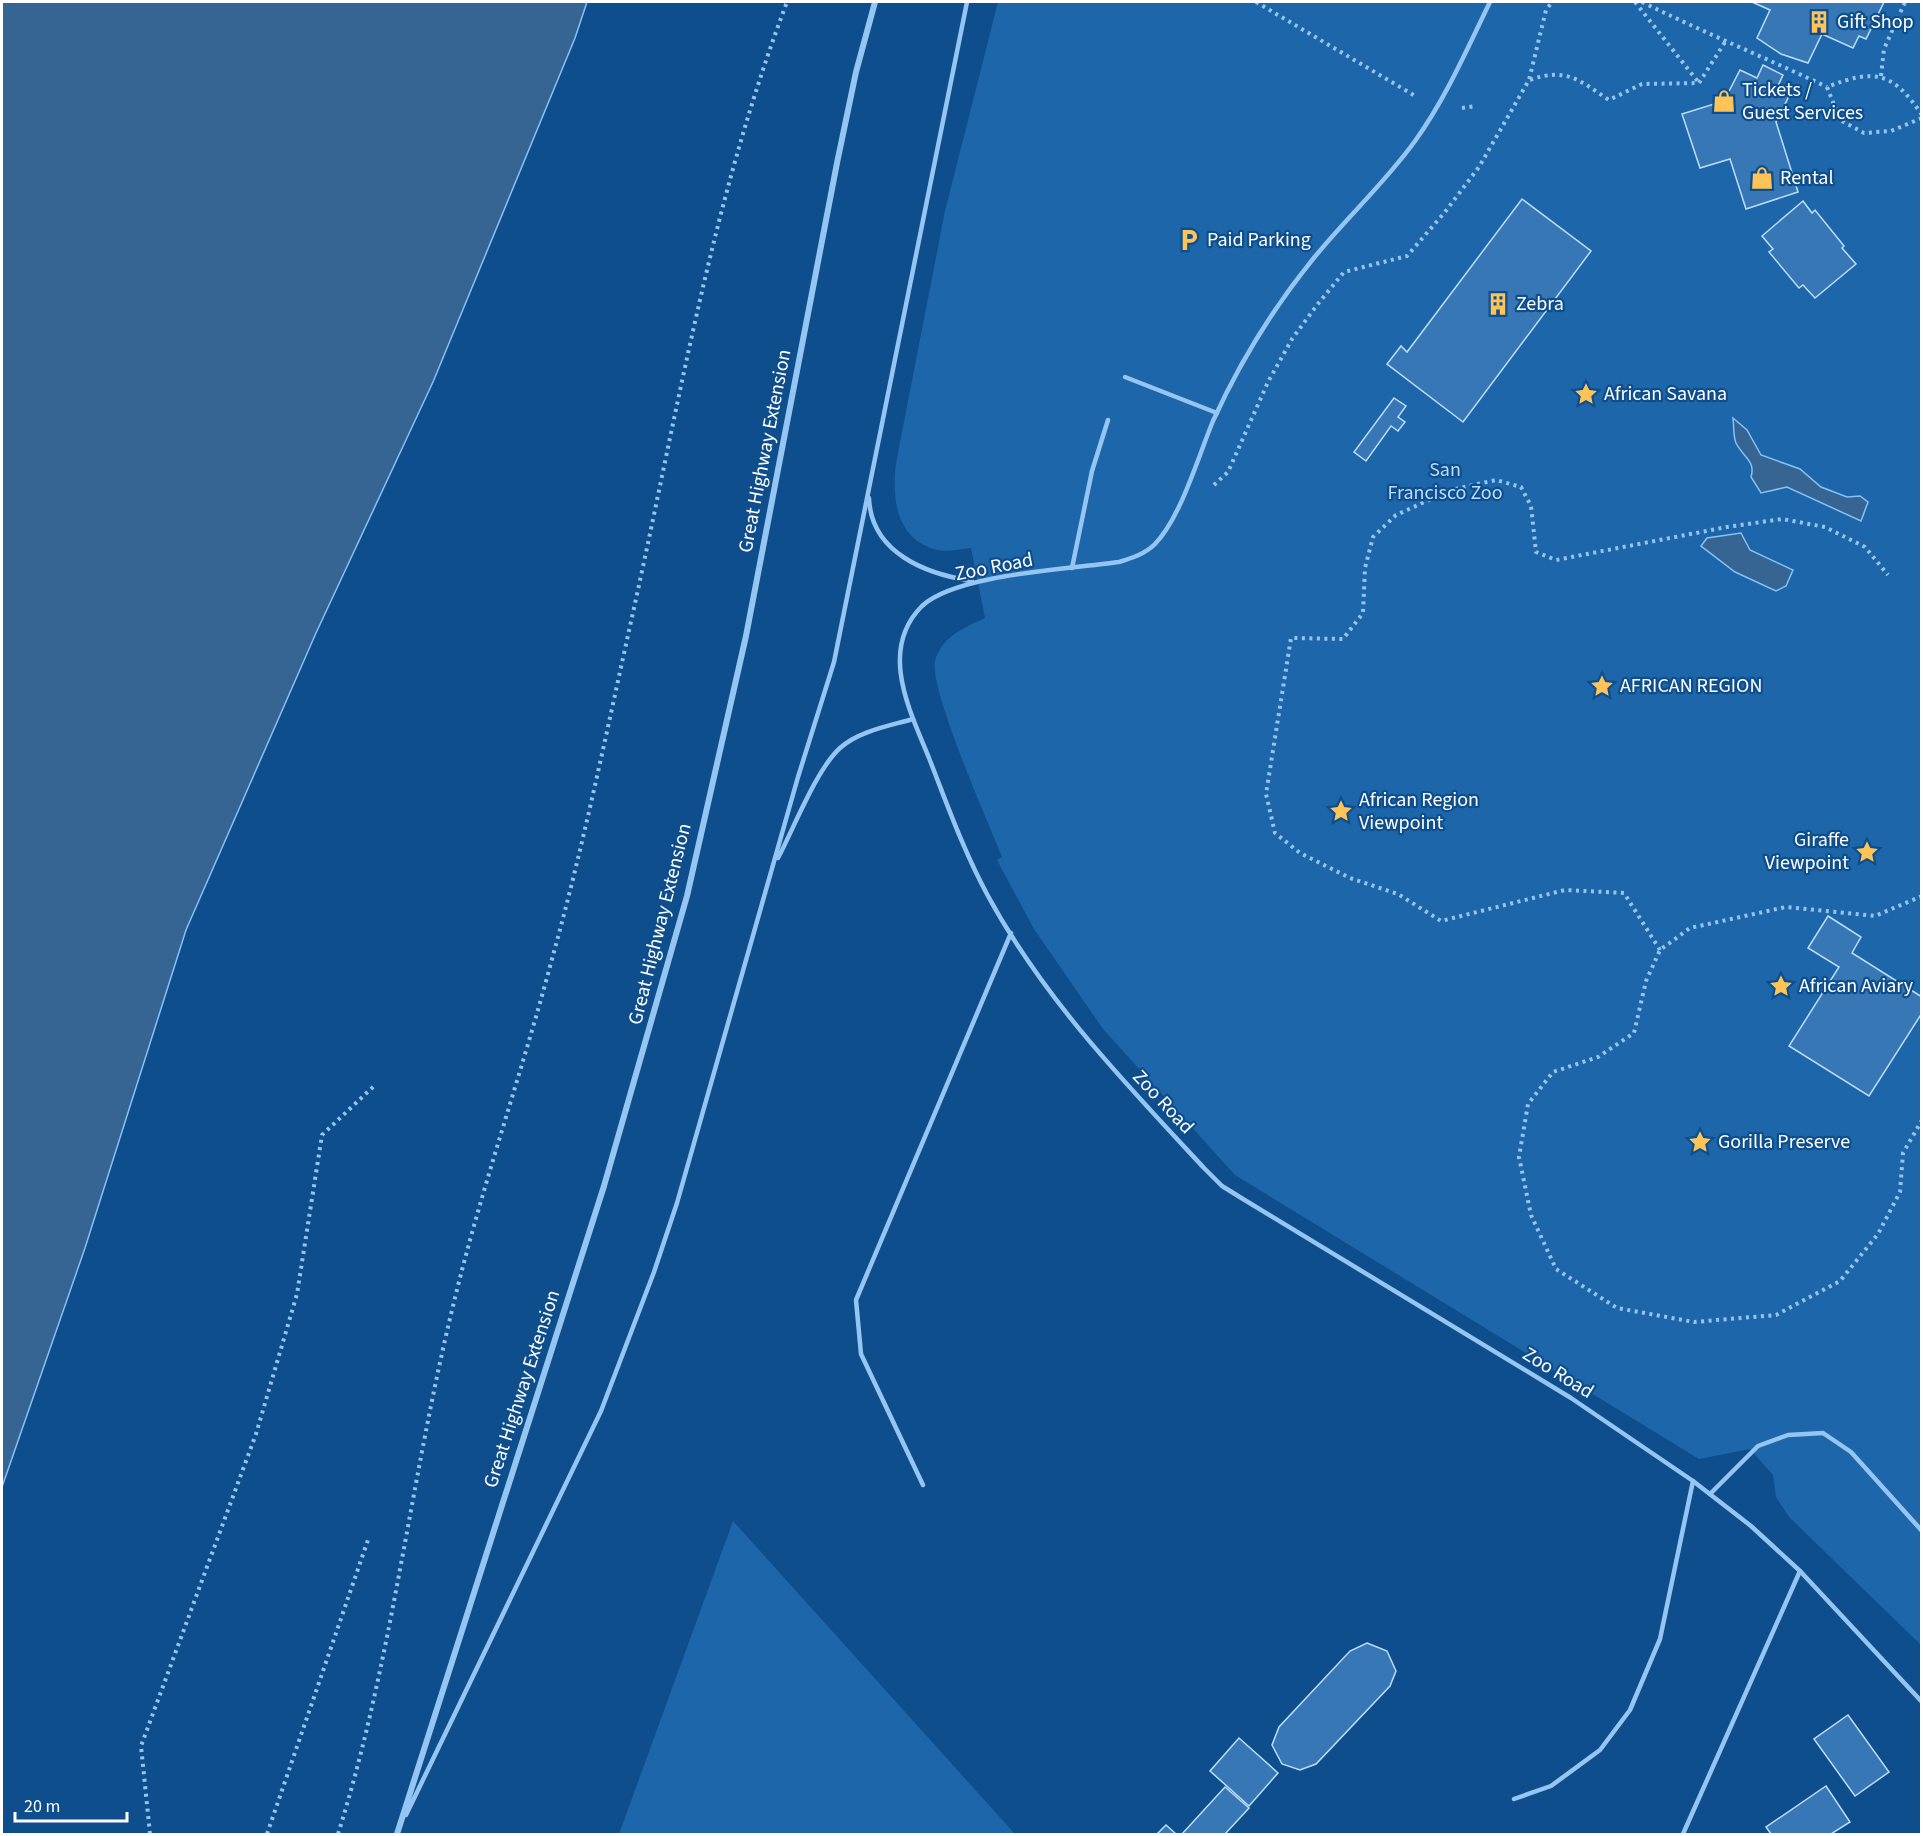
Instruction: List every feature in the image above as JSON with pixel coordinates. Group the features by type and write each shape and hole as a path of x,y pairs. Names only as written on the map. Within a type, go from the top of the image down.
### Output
{"street":[{"name":"Great Highway Extension","path":"397,1833 604,1186 687,896 746,636 837,162 856,72 875,2"}],"lane":[{"path":"397,1833 579,1460 621,1362 654,1272 699,1132 798,777 834,662 967,2"},
{"name":"Zoo Road","path":"1491,2 1439,104 1392,171 1313,259 1287,294 1238,372 1217,413 1180,504 1168,528 1154,546 1138,556 1119,562 975,581 938,596 922,606 903,637 899,656 900,676 913,719 972,866 1011,933 1097,1053 1222,1186 1571,1398 1694,1481 1751,1526 1800,1571 1922,1702"},
{"path":"1125,377 1217,413"},
{"path":"1072,568 1092,471 1108,420"},
{"path":"871,482 869,500 872,517 887,544 901,557 918,566 954,578 975,581"},
{"path":"774,865 819,778 841,748 874,731 913,719"},
{"path":"923,1485 861,1354 856,1300 1011,933"},
{"path":"1710,1494 1758,1446 1788,1435 1822,1433 1851,1452 1922,1531"},
{"path":"1514,1799 1551,1786 1600,1750 1630,1710 1660,1639 1694,1481"},
{"path":"1683,1834 1800,1571"}],"path":[{"path":"338,1834 362,1752 385,1654 421,1454 452,1309 488,1174 554,952 625,648 694,325 731,170 754,95 787,2"},
{"path":"1256,2 1418,97 1460,109 1476,106"},
{"path":"1211,488 1228,472 1268,382 1292,339 1344,272 1407,256 1445,212 1479,166 1529,80 1546,10 1552,2"},
{"path":"1635,2 1700,83"},
{"path":"1642,2 1691,27 1727,39 1827,87 1840,120 1864,133 1891,131 1922,117 1905,91 1881,76 1855,76 1827,87"},
{"path":"1881,76 1884,49 1905,2"},
{"path":"1700,83 1727,39"},
{"path":"1529,80 1550,73 1574,77 1609,100 1642,84 1700,83"},
{"path":"1660,950 1624,893 1565,890 1441,921 1398,894 1350,878 1300,853 1275,833 1266,794 1291,638 1343,639 1363,613 1365,568 1372,537 1396,515 1451,490 1496,480 1521,487 1531,506 1536,552 1556,560 1694,533 1782,519 1825,527 1865,548 1888,575"},
{"path":"1922,897 1875,916 1786,908 1690,928 1660,950 1646,981 1634,1034 1598,1057 1553,1072 1528,1104 1519,1157 1531,1215 1556,1269 1617,1308 1694,1323 1776,1315 1840,1281 1878,1234 1900,1192 1903,1153 1922,1120"},
{"path":"150,1834 141,1746 256,1434 297,1294 322,1135 374,1086"},
{"path":"267,1834 369,1538"}],"green space":[{"name":"San Francisco Zoo","path":"998,2 1921,2 1921,1645 1789,1517 1776,1497 1773,1475 1750,1449 1699,1459 1235,1175 1103,1029 1034,929 997,860 1002,857 950,727 936,676 935,661 948,639 985,618 971,548 943,551 921,543 904,525 896,502 895,489 896,463 945,211"},
{"path":"733,1521 1015,1834 619,1834"}],"shaded area":[{"path":"2,2 587,2 575,38 433,382 316,633 186,930 85,1248 2,1487"},
{"path":"1733,418 1747,430 1761,455 1800,469 1821,487 1847,497 1860,496 1868,502 1861,521 1787,487 1761,493 1751,477 1750,463 1736,443"},
{"path":"1741,533 1750,550 1793,570 1786,586 1776,591 1735,572 1701,546 1707,538"}],"building":[{"name":"Gift Shop","path":"1752,2 1884,2 1866,39 1859,36 1853,48 1822,34 1808,63 1781,54 1757,38 1770,10"},
{"path":"1763,65 1783,75 1777,88 1790,94 1776,122 1798,192 1746,209 1730,159 1700,168 1682,114 1724,101 1740,70 1757,78"},
{"name":"Zebra","path":"1522,199 1591,251 1463,422 1387,364 1401,346 1407,352"},
{"path":"1803,201 1812,213 1815,210 1856,264 1815,298 1803,285 1799,288 1769,252 1773,249 1762,236"},
{"path":"1394,398 1406,406 1398,417 1405,422 1398,431 1391,426 1366,461 1354,452"},
{"path":"1828,916 1861,937 1852,953 1922,997 1922,1013 1869,1096 1789,1046 1839,967 1808,948"},
{"path":"1367,1643 1387,1651 1396,1671 1390,1686 1316,1764 1300,1770 1282,1764 1272,1745 1279,1727 1350,1651"},
{"path":"1848,1715 1889,1772 1855,1796 1814,1739"},
{"path":"1239,1738 1278,1773 1249,1806 1210,1771"},
{"path":"1826,1786 1850,1822 1831,1834 1771,1834 1766,1827"},
{"path":"1225,1787 1249,1808 1225,1834 1182,1834"},
{"path":"1166,1825 1176,1834 1157,1834"}],"place":[{"name":"Gift Shop","path":"1819,22"},
{"name":"Tickets / Guest Services","path":"1724,101"},
{"name":"Rental","path":"1762,178"},
{"name":"Paid Parking","path":"1189,240"},
{"name":"Zebra","path":"1498,304"},
{"name":"African Savana","path":"1586,394"},
{"name":"AFRICAN REGION","path":"1602,686"},
{"name":"African Region Viewpoint","path":"1341,811"},
{"name":"Giraffe Viewpoint","path":"1867,852"},
{"name":"African Aviary","path":"1781,986"},
{"name":"Gorilla Preserve","path":"1700,1142"}]}
